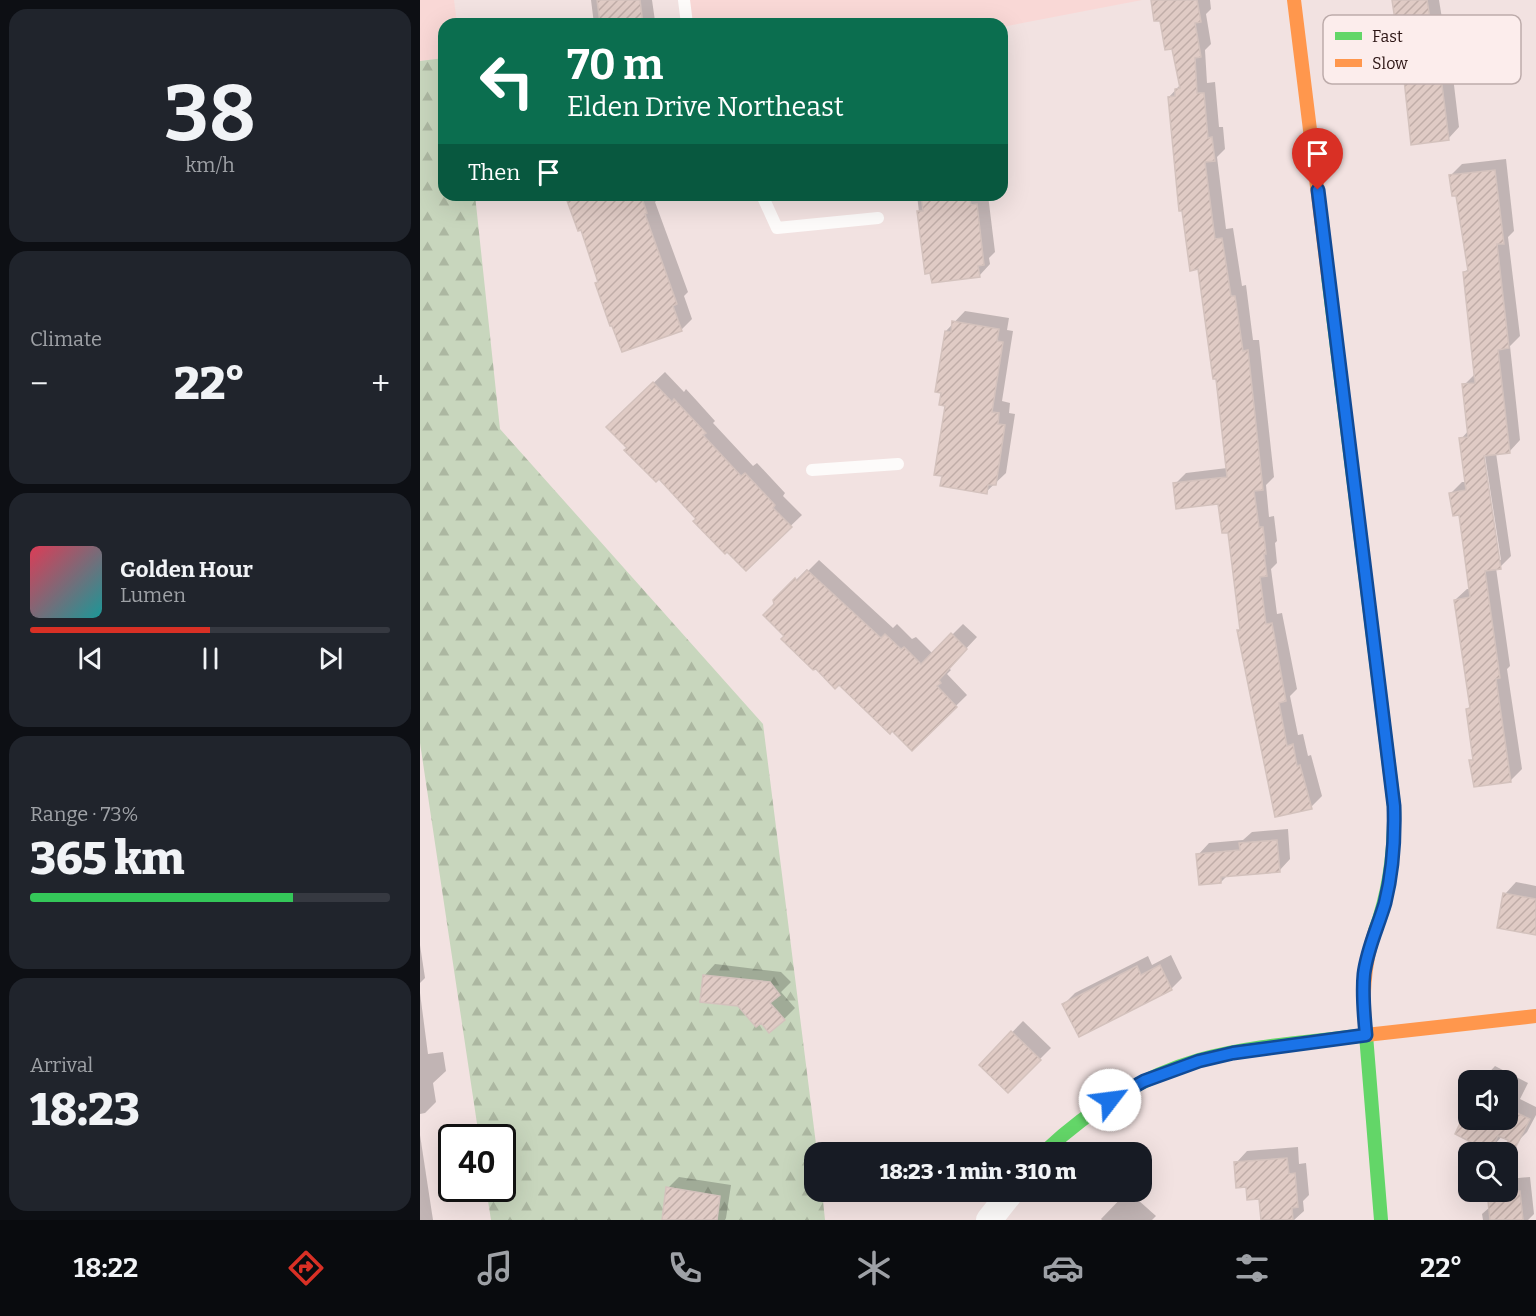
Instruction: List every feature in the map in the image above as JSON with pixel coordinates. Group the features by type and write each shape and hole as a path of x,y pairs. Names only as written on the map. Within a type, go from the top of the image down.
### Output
{"street":[{"path":"1294,0 1394,806 1395,837 1391,874 1384,905 1370,947 1364,975 1363,1003 1381,1220"},
{"path":"1054,1142 1093,1110 1144,1081 1188,1065 1233,1053 1536,1016"},
{"path":"989,1220 1003,1202"}],"lane":[{"path":"684,0 686,18"},
{"path":"765,201 777,228 878,218"},
{"path":"812,470 898,464"}],"shaded area":[{"path":"420,0 454,0 456,18 438,18 438,59 420,61"},
{"path":"689,0 1142,0 1008,26 1008,18 691,18"}],"green space":[{"path":"438,59 438,201 476,201 500,429 763,724 816,1142 804,1142 804,1202 823,1202 825,1220 491,1220 488,1202 516,1202 516,1124 477,1124 420,743 420,61"}],"building":[{"path":"597,0 640,0 642,18 599,18"},
{"path":"1151,0 1197,0 1201,22 1195,23 1201,57 1195,58 1197,93 1204,93 1208,138 1212,137 1215,161 1205,162 1215,239 1222,238 1231,296 1235,296 1243,351 1248,350 1263,490 1254,491 1259,527 1263,527 1266,554 1264,554 1267,576 1260,577 1266,624 1272,623 1286,701 1279,703 1287,746 1293,744 1297,766 1300,765 1312,809 1275,817 1237,630 1240,630 1228,533 1222,533 1218,504 1176,509 1173,483 1227,477 1216,379 1213,379 1198,269 1190,271 1182,211 1179,211 1168,97 1175,96 1175,89 1180,88 1172,49 1165,50 1160,21 1154,21"},
{"path":"1392,0 1427,0 1430,15 1394,15"},
{"path":"1405,84 1442,84 1449,140 1411,145"},
{"path":"1495,170 1504,244 1497,244 1509,348 1498,350 1510,453 1484,456 1501,569 1485,571 1500,678 1496,679 1511,782 1474,787 1469,760 1473,760 1466,709 1470,708 1454,600 1470,597 1459,515 1453,516 1449,493 1466,490 1459,438 1468,437 1462,384 1475,383 1463,272 1468,271 1456,196 1452,196 1449,175"},
{"path":"567,201 643,201 647,213 645,214 677,304 673,306 682,331 622,352 595,283 598,282 581,230 578,231"},
{"path":"922,201 970,201 971,205 977,204 984,265 978,266 980,277 932,283 930,273 925,274 917,211 923,211"},
{"path":"952,321 999,329 997,341 1003,342 992,412 999,413 998,424 1005,425 996,485 988,485 987,494 940,486 942,476 934,475 945,406 939,405 941,393 935,392 945,331 951,332"},
{"path":"653,382 672,402 674,399 706,433 703,435 741,476 745,473 775,505 773,508 792,527 746,571 727,552 725,554 693,521 696,519 659,479 656,482 624,450 627,448 606,427"},
{"path":"807,570 881,638 885,634 901,649 904,647 921,664 951,633 967,649 939,680 941,683 937,686 957,707 912,751 892,731 890,734 839,685 835,689 816,669 813,670 781,639 784,636 763,615 774,604 773,600 795,578 797,581"},
{"path":"1277,840 1280,872 1221,877 1221,883 1199,885 1196,854 1240,850 1239,843"},
{"path":"1503,893 1536,899 1536,935 1497,928"},
{"path":"1160,965 1172,990 1079,1037 1062,1004 1137,966 1141,975"},
{"path":"703,975 770,982 780,995 770,1003 785,1020 769,1033 761,1023 756,1027 738,1006 700,1002"},
{"path":"1011,1031 1041,1060 1008,1093 979,1065"},
{"path":"1518,1114 1530,1119 1518,1142 1508,1142 1498,1136 1495,1142 1471,1142 1455,1134 1458,1128 1458,1130 1518,1130"},
{"path":"1287,1158 1289,1174 1295,1173 1298,1207 1292,1208 1293,1220 1261,1220 1259,1199 1247,1200 1246,1187 1236,1188 1234,1162"},
{"path":"666,1187 720,1196 717,1220 662,1220"},
{"path":"1518,1191 1520,1191 1523,1220 1490,1220 1488,1202 1518,1202"}],"traffic: fast":[{"path":"1328,276 1394,806 1391,870 1375,931"},
{"path":"1055,1142 1079,1122 1116,1097 1177,1067 1240,1051 1366,1035 1381,1220"}],"traffic: slow":[{"path":"1294,0 1328,276"},
{"path":"1375,931 1364,983 1366,1035 1536,1016"}],"route":[{"path":"1110,1100 1144,1081 1199,1061 1233,1053 1366,1035 1363,1003 1364,975 1391,874 1395,837 1394,806 1318,190"}]}
